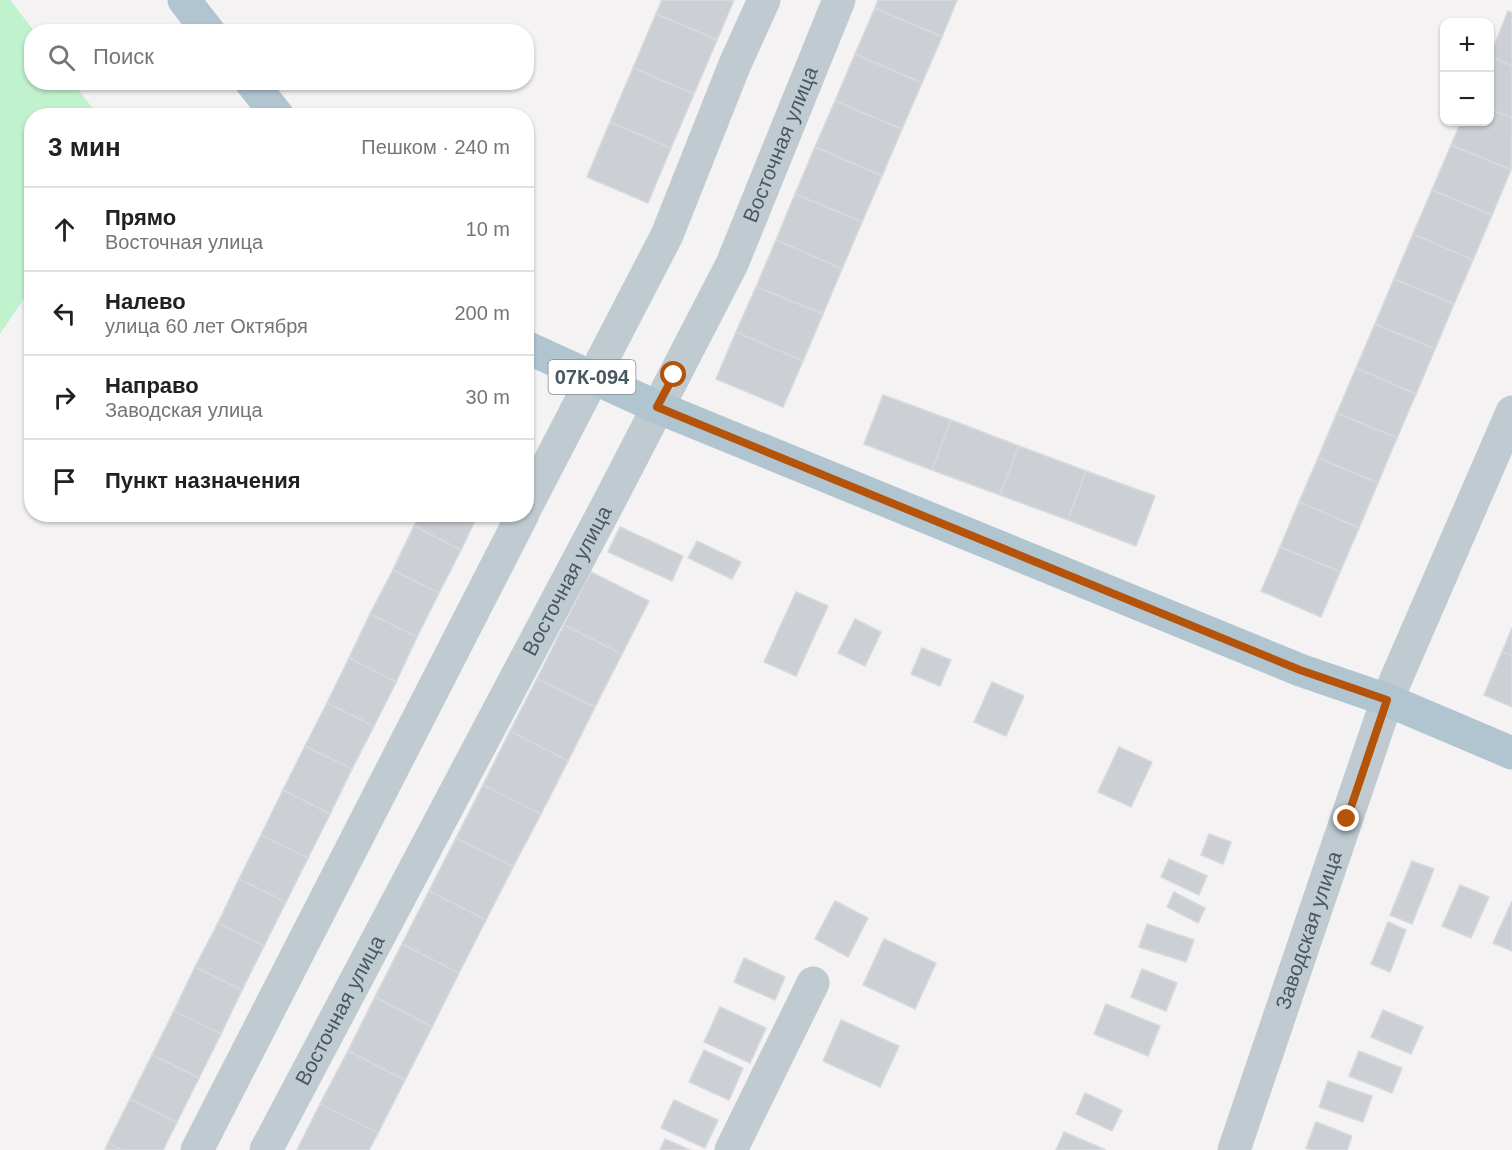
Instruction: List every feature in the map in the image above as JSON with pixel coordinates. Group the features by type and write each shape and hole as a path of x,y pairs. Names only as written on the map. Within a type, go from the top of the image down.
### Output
{"main road":[{"path":"184,0 203,24"},
{"path":"257,90 272,108"},
{"name":"07К-094","path":"534,351 657,407 1300,670 1387,700"},
{"path":"1387,700 1512,753"}],"street":[{"path":"534,491 667,235 735,64 764,0"},
{"name":"Восточная улица","path":"266,1150 732,264 839,0"},
{"name":"Заводская улица","path":"1234,1150 1387,700 1512,412"},
{"path":"197,1150 519,522"},
{"path":"731,1150 813,983"}],"green space":[{"path":"0,0 10,0 29,24 24,24 24,90 78,90 93,108 24,108 24,298 0,334"}],"building":[{"path":"662,0 734,0 717,40 656,14"},
{"path":"878,0 957,0 942,37 875,8"},
{"path":"875,8 942,37 922,83 855,54"},
{"path":"1508,11 1512,13 1512,66 1494,58 1494,46"},
{"path":"656,14 717,40 694,94 633,68"},
{"path":"855,54 922,83 902,129 835,101"},
{"path":"1494,58 1512,66 1512,118 1494,111"},
{"path":"633,68 694,94 671,148 610,122"},
{"path":"835,101 902,129 882,176 815,147"},
{"path":"1494,111 1512,118 1511,170 1451,145 1459,126 1494,126"},
{"path":"610,122 671,148 648,203 587,177"},
{"path":"1451,145 1511,170 1492,215 1432,190"},
{"path":"815,147 882,176 862,222 795,194"},
{"path":"1432,190 1492,215 1473,260 1413,234"},
{"path":"795,194 862,222 842,269 776,240"},
{"path":"1413,234 1473,260 1454,304 1394,279"},
{"path":"776,240 842,269 823,314 756,287"},
{"path":"1394,279 1454,304 1435,349 1375,324"},
{"path":"756,287 823,314 803,361 736,332"},
{"path":"1375,324 1435,349 1416,394 1356,368"},
{"path":"736,332 803,361 783,407 716,379"},
{"path":"1356,368 1416,394 1397,438 1337,413"},
{"path":"883,395 951,420 932,470 864,444"},
{"path":"1337,413 1397,438 1378,483 1318,458"},
{"path":"951,420 1019,446 1000,495 932,470"},
{"path":"1019,446 1086,471 1068,520 1000,495"},
{"path":"1318,458 1378,483 1359,528 1299,502"},
{"path":"1086,471 1155,496 1136,546 1068,520"},
{"path":"1299,502 1359,528 1340,572 1280,547"},
{"path":"416,522 474,522 461,550 414,526"},
{"path":"414,526 461,550 439,593 393,570"},
{"path":"620,527 683,556 672,581 608,552"},
{"path":"697,541 741,562 732,579 688,558"},
{"path":"1280,547 1340,572 1321,617 1261,591"},
{"path":"393,570 439,593 417,637 370,614"},
{"path":"591,572 649,601 622,654 564,625"},
{"path":"796,592 828,606 796,676 764,662"},
{"path":"370,614 417,637 396,682 349,658"},
{"path":"855,619 881,632 865,666 838,653"},
{"path":"564,625 622,654 595,707 537,679"},
{"path":"1512,628 1512,656 1502,652"},
{"path":"922,648 951,660 940,686 911,674"},
{"path":"1502,652 1512,656 1512,707 1484,695"},
{"path":"349,658 396,682 374,726 327,703"},
{"path":"537,679 595,707 568,761 510,731"},
{"path":"992,682 1024,696 1006,736 974,722"},
{"path":"327,703 374,726 352,769 305,746"},
{"path":"510,731 568,761 541,814 483,785"},
{"path":"305,746 352,769 330,814 283,790"},
{"path":"1119,747 1152,762 1131,807 1098,792"},
{"path":"483,785 541,814 513,867 456,838"},
{"path":"283,790 330,814 308,858 261,835"},
{"path":"1209,834 1231,842 1223,864 1201,855"},
{"path":"261,835 308,858 286,902 239,879"},
{"path":"456,838 513,867 486,920 429,891"},
{"path":"1169,859 1207,876 1199,895 1161,877"},
{"path":"1412,861 1434,869 1412,924 1390,915"},
{"path":"239,879 286,902 264,946 218,923"},
{"path":"1460,885 1489,897 1471,938 1442,926"},
{"path":"429,891 486,920 459,973 402,944"},
{"path":"1174,892 1205,908 1198,923 1167,907"},
{"path":"835,901 868,918 848,957 815,939"},
{"path":"1512,901 1512,951 1493,943"},
{"path":"1388,922 1406,930 1390,972 1371,964"},
{"path":"218,923 264,946 242,990 195,967"},
{"path":"1147,924 1194,940 1186,962 1139,947"},
{"path":"884,939 936,963 915,1009 863,985"},
{"path":"402,944 459,973 432,1027 375,997"},
{"path":"744,958 785,977 775,1000 734,982"},
{"path":"195,967 242,990 221,1034 174,1011"},
{"path":"1142,969 1177,983 1166,1011 1131,997"},
{"path":"375,997 432,1027 405,1080 348,1051"},
{"path":"1106,1004 1160,1026 1148,1056 1094,1034"},
{"path":"720,1007 766,1028 750,1063 704,1042"},
{"path":"1383,1010 1423,1027 1411,1054 1371,1037"},
{"path":"174,1011 221,1034 199,1078 152,1055"},
{"path":"841,1020 899,1046 880,1087 823,1061"},
{"path":"704,1050 743,1068 729,1100 689,1082"},
{"path":"348,1051 405,1080 378,1133 320,1104"},
{"path":"1359,1051 1402,1068 1392,1093 1349,1076"},
{"path":"152,1055 199,1078 177,1122 130,1099"},
{"path":"1328,1081 1372,1096 1363,1122 1319,1107"},
{"path":"1085,1093 1122,1110 1112,1131 1076,1114"},
{"path":"130,1099 177,1122 163,1150 122,1150 108,1143"},
{"path":"674,1100 718,1120 705,1148 661,1128"},
{"path":"320,1104 378,1133 369,1150 297,1150"},
{"path":"1316,1122 1352,1136 1347,1150 1306,1148"},
{"path":"1064,1132 1106,1150 1056,1150"},
{"path":"665,1139 690,1150 660,1150"},
{"path":"108,1143 122,1150 105,1150"}],"route":[{"path":"674,375 657,407 1300,670 1387,700 1347,819"}]}
